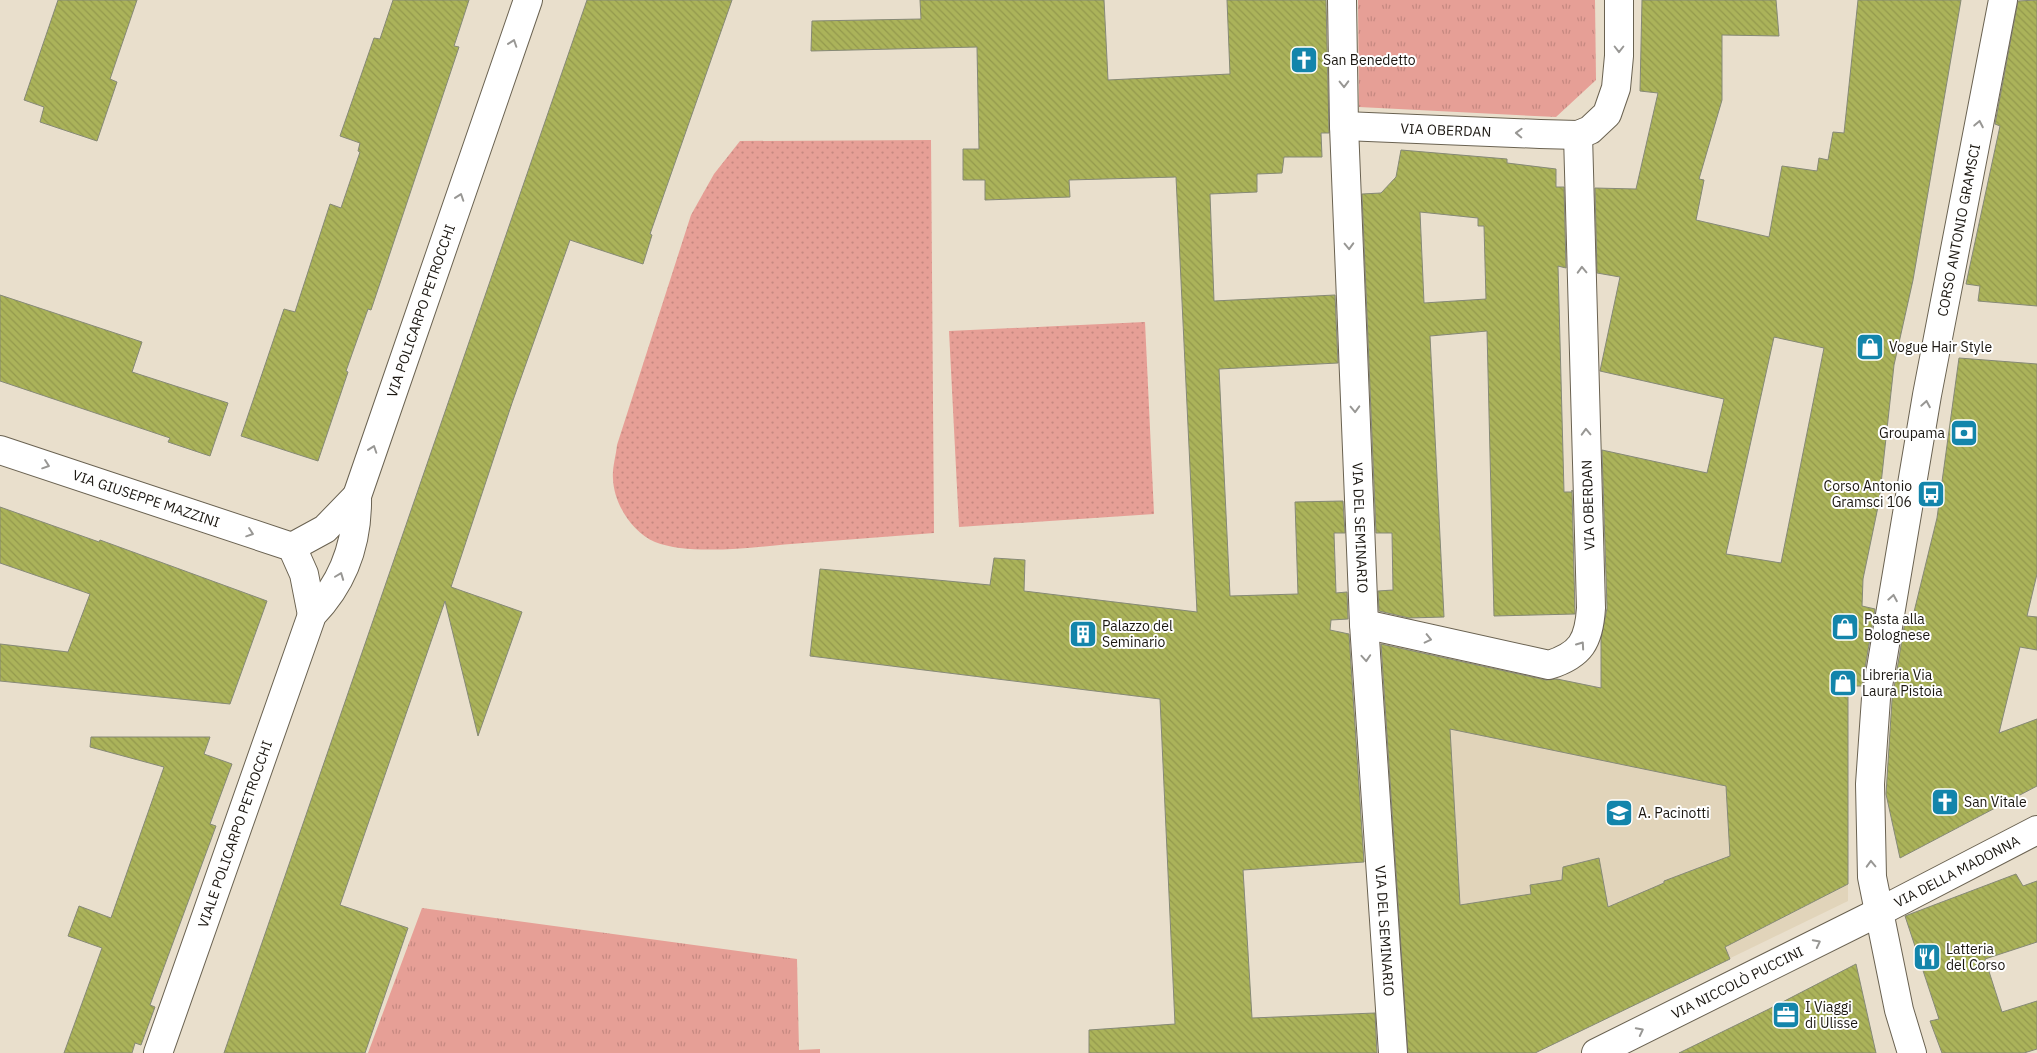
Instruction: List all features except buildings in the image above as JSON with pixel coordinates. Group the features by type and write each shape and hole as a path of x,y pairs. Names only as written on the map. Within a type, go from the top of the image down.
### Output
{"street":[{"name":"VIA POLICARPO PETROCCHI","path":"312,615 329,598 339,579 356,527 357,496 528,0"},
{"name":"VIA DEL SEMINARIO","path":"1342,0 1344,126 1364,624 1393,1053"},
{"path":"1578,135 1598,124 1612,102 1618,71 1618,0"},
{"name":"CORSO ANTONIO GRAMSCI","path":"1912,1053 1899,1010 1877,913 1871,867 1870,784 1876,698 1927,395 2003,0"},
{"name":"VIA OBERDAN","path":"1344,126 1578,135 1591,608 1587,637 1572,656 1549,665 1364,624"},
{"name":"VIA GIUSEPPE MAZZINI","path":"0,450 292,548"},
{"path":"312,615 304,574 292,548 326,528 357,496"},
{"name":"VIALE POLICARPO PETROCCHI","path":"158,1053 312,615"},
{"name":"VIA DELLA MADONNA","path":"1877,913 2037,830"},
{"path":"1998,850 2037,852"},
{"name":"VIA NICCOLÒ PUCCINI","path":"1596,1053 1877,913"}],"shaded area":[{"name":"A. Pacinotti","path":"1380,641 1723,714 1728,683 1848,703 1848,901 1535,1053 1404,1053"}],"green space":[{"path":"1358,0 1595,0 1596,80 1556,117 1359,107"},
{"path":"931,140 934,533 704,550 669,546 655,542 647,537 632,524 617,498 613,475 617,445 691,215 714,174 740,141"},
{"path":"1145,322 1154,514 959,527 949,331"},
{"path":"422,908 797,959 799,1050 820,1049 820,1053 368,1053"}],"place":[{"name":"San Benedetto","path":"1304,60"},
{"name":"Vogue Hair Style","path":"1870,347"},
{"name":"Groupama","path":"1964,433"},
{"name":"Corso Antonio Gramsci 106","path":"1931,494"},
{"name":"Pasta alla Bolognese","path":"1845,627"},
{"name":"Palazzo del Seminario","path":"1083,634"},
{"name":"Libreria Via Laura Pistoia","path":"1843,683"},
{"name":"San Vitale","path":"1945,802"},
{"name":"A. Pacinotti","path":"1619,813"},
{"name":"Latteria del Corso","path":"1927,957"},
{"name":"I Viaggi di Ulisse","path":"1786,1015"}]}
